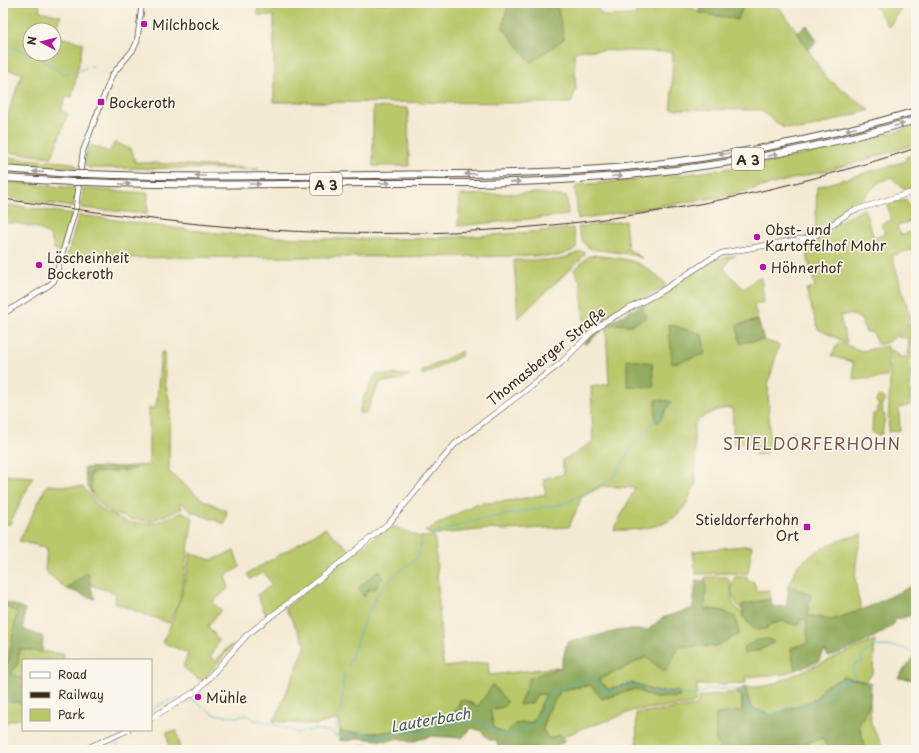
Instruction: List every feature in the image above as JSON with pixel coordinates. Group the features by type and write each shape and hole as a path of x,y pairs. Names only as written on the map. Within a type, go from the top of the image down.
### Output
{"highway":[{"name":"A 3","path":"3,169 73,174 184,176 324,176 565,171 658,163 745,151 834,133 916,111"},
{"name":"A 3","path":"3,178 72,182 208,185 565,180 659,172 746,160 836,141 916,120"}],"main road":[{"name":"Thomasberger Straße","path":"152,717 188,697 209,680 247,635 349,556 390,522 455,444 561,363 604,322 660,292 722,253 813,237 852,211 916,191"},
{"path":"83,750 126,731"}],"street":[{"path":"3,314 54,281 76,207 83,151 112,75 133,50 137,42 142,3"}],"green space":[{"path":"3,3 39,3 40,11 61,16 59,22 22,22 22,62 62,62 62,38 83,43 72,97 66,97 61,111 68,114 52,157 3,152 3,129 22,73 3,69"},
{"path":"250,3 508,3 503,28 558,9 547,3 593,3 603,16 636,15 636,3 683,3 703,14 730,17 737,20 745,3 771,3 780,9 797,32 825,77 870,110 801,130 782,127 760,110 671,109 673,52 581,50 574,53 576,89 571,103 274,102 274,16 258,15 258,8"},
{"path":"508,3 547,3 558,9 564,39 531,62 503,28"},
{"path":"704,3 745,3 737,20 698,12"},
{"path":"873,3 904,3 889,27"},
{"path":"807,25 817,41 808,50 797,32"},
{"path":"373,107 408,108 409,166 373,166"},
{"path":"916,126 916,144 855,163 726,196 578,219 575,188 579,185 682,175 758,164 817,152"},
{"path":"115,142 132,150 135,162 259,169 89,168 84,164 88,144 109,152"},
{"path":"916,153 916,187 906,190 891,177 878,183 854,207 844,211 815,233 817,187 906,161 906,157"},
{"path":"3,157 74,163 78,168 3,163"},
{"path":"3,182 76,188 73,207 3,197"},
{"path":"83,189 148,193 147,214 81,208"},
{"path":"539,193 567,197 568,215 458,226 460,195"},
{"path":"906,199 909,207 912,207 915,219 897,226 901,235 916,230 916,248 892,256 911,319 892,339 882,344 877,344 874,334 865,331 861,319 856,316 840,316 847,343 818,329 806,289 815,287 804,243 825,233 844,219 864,209 874,238 885,234 881,224 892,220 887,204"},
{"path":"3,204 72,214 60,253 54,248 51,237 45,232 27,225 3,223"},
{"path":"79,215 214,233 298,238 377,239 456,237 573,228 577,246 574,250 558,256 74,258 67,256"},
{"path":"625,221 628,249 642,258 629,254 591,249 585,245 582,240 578,227"},
{"path":"584,252 585,255 518,318 514,260 558,260"},
{"path":"594,255 625,259 639,264 647,268 665,283 665,287 598,323 585,335 581,283 574,270 589,256"},
{"path":"736,255 730,258 724,269 744,289 757,278 761,278 764,302 754,305 758,320 737,325 740,343 764,340 779,345 768,385 770,446 766,454 755,455 755,443 734,444 732,408 717,410 703,417 694,424 696,485 681,512 667,522 640,529 614,530 635,488 602,486 582,497 569,527 504,530 488,529 431,535 425,531 475,504 515,500 546,494 543,479 564,474 562,460 573,455 593,441 591,387 609,384 606,327 615,324 631,325 647,316 643,311 643,304 712,260"},
{"path":"643,304 643,311 647,317 631,325 615,324 606,327 586,344 583,343 600,328"},
{"path":"758,320 764,340 740,343 737,325"},
{"path":"911,322 910,405 899,408 900,430 888,432 891,349 898,354 899,357 906,357 908,354 909,338 897,337"},
{"path":"669,324 702,334 705,354 672,364"},
{"path":"839,342 862,351 887,346 889,350 887,377 854,380 853,362 831,356"},
{"path":"462,351 461,356 423,375 421,373 422,371"},
{"path":"161,352 164,352 165,383 170,403 169,472 203,500 227,511 225,524 190,511 182,503 179,505 183,508 151,521 130,519 105,509 92,495 90,473 136,469 136,466 149,465 149,408 156,408"},
{"path":"627,359 652,363 654,387 627,386"},
{"path":"376,374 409,375 399,380 381,382 372,398 367,413 359,413 364,396"},
{"path":"881,396 885,400 881,406 883,409 882,412 885,415 882,434 876,435 872,432 873,414 879,412 876,408 879,405 876,401 878,397"},
{"path":"656,399 671,402 659,422 655,421"},
{"path":"136,466 136,469 90,473 92,495 87,485 84,468"},
{"path":"3,475 33,477 10,524 3,524"},
{"path":"47,485 83,487 102,510 129,523 155,523 183,512 193,518 180,599 169,623 114,603 116,593 90,585 89,575 87,573 66,589 45,571 47,548 19,541"},
{"path":"390,525 420,537 435,537 442,656 444,667 488,662 489,675 561,667 537,694 546,694 533,722 515,724 505,734 494,728 490,710 503,707 478,706 461,699 449,724 419,730 407,730 400,728 379,733 354,733 340,731 338,719 317,725 272,721 277,715 306,645 285,608","holes":["380,570 383,578 372,589 369,590 358,588"]},
{"path":"325,528 352,552 269,616 266,615 257,595 272,585 264,572 250,579 247,574"},
{"path":"862,534 856,563 856,581 862,610 831,620 807,615 811,594 788,586 798,566 812,555 828,546"},
{"path":"752,546 748,573 696,574 693,551"},
{"path":"234,551 240,567 225,576 229,588 212,602 221,610 208,626 219,641 210,657 216,661 228,647 233,645 202,681 183,667 188,653 162,642 173,620 180,599 190,553 211,560"},
{"path":"379,570 383,578 375,589 368,590 364,597 358,588"},
{"path":"87,572 89,575 90,585 95,599 67,589"},
{"path":"747,576 747,580 754,582 757,591 770,590 770,599 742,605 742,609 734,599 732,594 732,585 735,577"},
{"path":"705,577 727,577 731,586 732,600 737,609 743,613 743,617 771,624 783,621 798,626 801,619 806,618 808,643 791,648 795,670 783,674 746,677 746,683 697,685 696,701 693,704 635,710 610,720 583,728 563,737 560,734 549,739 543,730 546,715 561,690 591,685 602,699 635,689 654,698 680,697 677,691 657,692 632,683 609,689 598,680 646,657 680,646 716,646 720,610 705,609"},
{"path":"696,580 706,581 705,609 720,610 735,616 739,634 716,646 680,646 665,672 646,657 598,680 609,689 632,683 657,692 677,691 680,697 654,698 635,689 602,699 591,685 561,690 546,715 543,730 549,739 560,734 566,741 548,750 498,750 497,740 489,740 481,731 472,728 462,738 432,736 410,742 399,738 388,741 359,738 348,741 339,740 340,731 370,733 387,732 400,728 410,731 422,730 421,716 430,714 439,725 449,724 461,699 478,706 493,685 507,702 503,707 490,710 494,728 505,734 515,724 533,722 546,694 537,694 532,703 519,705 530,678 561,667 567,642 622,630 648,630 662,618 693,608"},
{"path":"916,584 916,614 894,620 894,624 879,634 846,651 828,657 825,650 818,662 795,670 791,648 808,643 806,618 801,619 798,626 783,621 771,624 766,629 754,629 743,617 742,605 770,599 774,607 787,606 788,586 811,594 807,615 831,620 862,610"},
{"path":"3,601 25,609 23,629 43,637 42,652 19,649 18,663 11,674 22,678 22,703 3,701 3,665 8,662 17,612 3,605"},
{"path":"3,605 17,612 8,662 3,665"},
{"path":"769,639 774,642 765,648 744,654 743,648 756,640"},
{"path":"875,640 873,673 864,682 844,677 824,687 816,699 772,715 751,708 745,687 759,687 773,684"},
{"path":"19,649 64,654 63,659 22,659 22,679 11,675 18,663"},
{"path":"913,657 916,657 916,680 898,678"},
{"path":"844,677 871,683 870,702 859,725 864,743 862,750 827,750 824,738 778,750 721,750 716,743 716,714 742,711 742,696 735,692 745,687 751,708 772,715 816,699 824,687"},
{"path":"735,692 742,696 742,712 716,743 721,750 637,750 636,713 696,706 700,697"},
{"path":"3,701 22,703 22,717 3,723"},
{"path":"870,702 871,723 884,750 862,750 864,743 859,725"},
{"path":"177,731 180,750 165,750 169,749 167,732"},
{"path":"824,738 827,750 778,750"},
{"path":"367,745 472,749 484,750 338,750"}],"waterway":[{"path":"3,47 10,47 26,52 63,74 75,72"},
{"path":"80,70 93,66"},
{"path":"430,534 479,520 566,503 613,478 631,448 673,399"},
{"path":"348,667 365,617 377,595 394,576 418,557 422,539"},
{"name":"Lauterbach","path":"186,700 196,701 213,714 236,717 247,715 256,721 261,720 298,733 314,729 331,732 337,737 343,738 359,733 386,737 398,732 432,731 444,725 477,720 506,736 525,730 536,723 544,709 545,698 554,691 592,676 598,685 608,691 613,691 630,685 642,686 656,693 670,692 693,695 711,689 741,690 745,693 745,705 756,712 770,715 779,713 795,705 819,701 829,697 830,690 839,683 855,678 853,669 855,664 863,662 861,657 874,646 891,646 906,649 916,655"},
{"path":"341,712 344,674"},
{"name":"Lauterbach","path":"3,697 13,701 22,701"},
{"name":"Lauterbach","path":"152,709 167,701 179,699"},
{"path":"335,735 337,723"},
{"path":"116,750 118,743"}],"railway":[{"path":"3,199 161,220 257,229 340,233 424,233 507,229 591,221 673,209 755,192 836,172 916,148"}],"place":[{"name":"Milchbock","path":"144,24"},
{"name":"Bockeroth","path":"101,102"},
{"name":"Obst- und Kartoffelhof Mohr","path":"757,237"},
{"name":"Löscheinheit Bockeroth","path":"39,265"},
{"name":"Höhnerhof","path":"763,267"},
{"name":"Stieldorferhohn Ort","path":"807,527"},
{"name":"Mühle","path":"198,697"}],"district":[{"name":"STIELDORFERHOHN","path":"812,443"}]}
